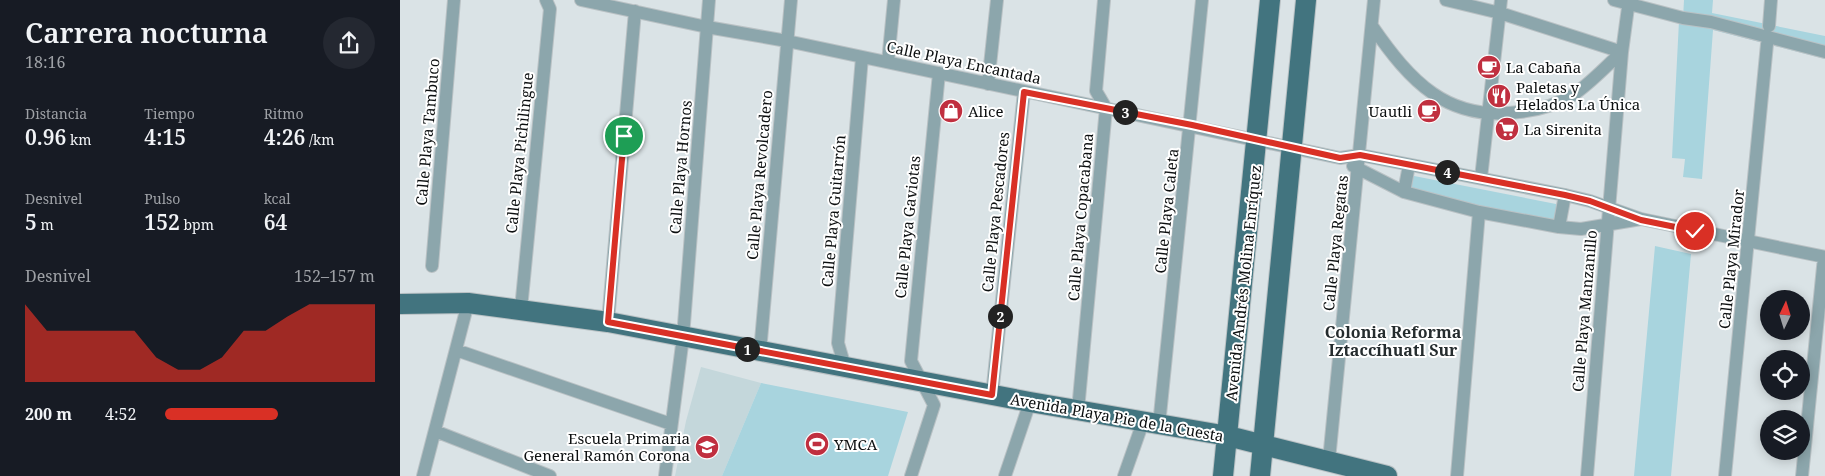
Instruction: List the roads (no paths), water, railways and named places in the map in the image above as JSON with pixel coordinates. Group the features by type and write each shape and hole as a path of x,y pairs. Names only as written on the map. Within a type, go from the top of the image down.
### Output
{"main road":[{"name":"Avenida Andrés Molina Enríquez","path":"1223,475 1270,0"},
{"path":"1260,476 1306,0"},
{"name":"Avenida Playa Pie de la Cuesta","path":"400,304 468,303 608,322 1030,402 1228,436 1387,476"}],"street":[{"name":"Calle Playa Tambuco","path":"432,266 454,0"},
{"name":"Calle Playa Pichilingue","path":"521,309 550,9 546,0"},
{"name":"Calle Playa Encantada","path":"581,0 626,7 707,27 862,56 1340,158 1360,155 1565,195 1608,207 1641,220 1825,257"},
{"name":"Calle Playa Hornos","path":"665,476 683,337 709,0"},
{"name":"Calle Playa Revolcadero","path":"760,352 792,0"},
{"path":"888,62 894,0"},
{"path":"988,84 997,0"},
{"name":"Calle Playa Copacabana","path":"1078,410 1106,108 1096,91 1104,0"},
{"name":"Calle Playa Caleta","path":"1124,476 1151,424 1192,125 1202,0"},
{"name":"Calle Playa Regatas","path":"1329,460 1359,170 1374,0"},
{"path":"1372,26 1401,65 1429,92 1451,104 1472,112 1487,114 1534,110 1554,104 1573,95 1622,52 1500,6 1446,0"},
{"path":"1614,0 1629,2 1683,18 1711,22 1825,52"},
{"path":"1769,26 1771,0"},
{"name":"Calle Playa Manzanillo","path":"1587,476 1608,207 1622,52 1629,2"},
{"path":"1481,178 1500,6"},
{"path":"608,322 626,7"},
{"name":"Calle Playa Mirador","path":"1725,476 1767,44"},
{"name":"Calle Playa Guitarrón","path":"845,367 838,343 862,56"},
{"name":"Calle Playa Gaviotas","path":"911,476 934,406 911,361 939,73"},
{"name":"Calle Playa Pescadores","path":"992,395 1024,92"},
{"name":"Calle Playa Encantada","path":"1340,158 1359,170 1404,192 1479,212 1559,227 1581,229 1641,220"},
{"path":"1404,192 1408,165"},
{"path":"1559,227 1565,195"},
{"path":"1457,476 1479,212"},
{"path":"1802,476 1825,257"},
{"path":"423,476 468,303"},
{"path":"456,350 671,424"},
{"path":"1005,476 1030,402"},
{"path":"435,431 550,476"}],"place":[{"name":"La Cabaña","path":"1489,67"},
{"name":"Paletas y Helados La Única","path":"1499,96"},
{"name":"Alice","path":"951,111"},
{"name":"Uautli","path":"1429,111"},
{"name":"La Sirenita","path":"1507,129"},
{"name":"YMCA","path":"817,444"},
{"name":"Escuela Primaria General Ramón Corona","path":"707,447"}],"district":[{"name":"Colonia Reforma Iztaccíhuatl Sur","path":"1393,341"}]}
